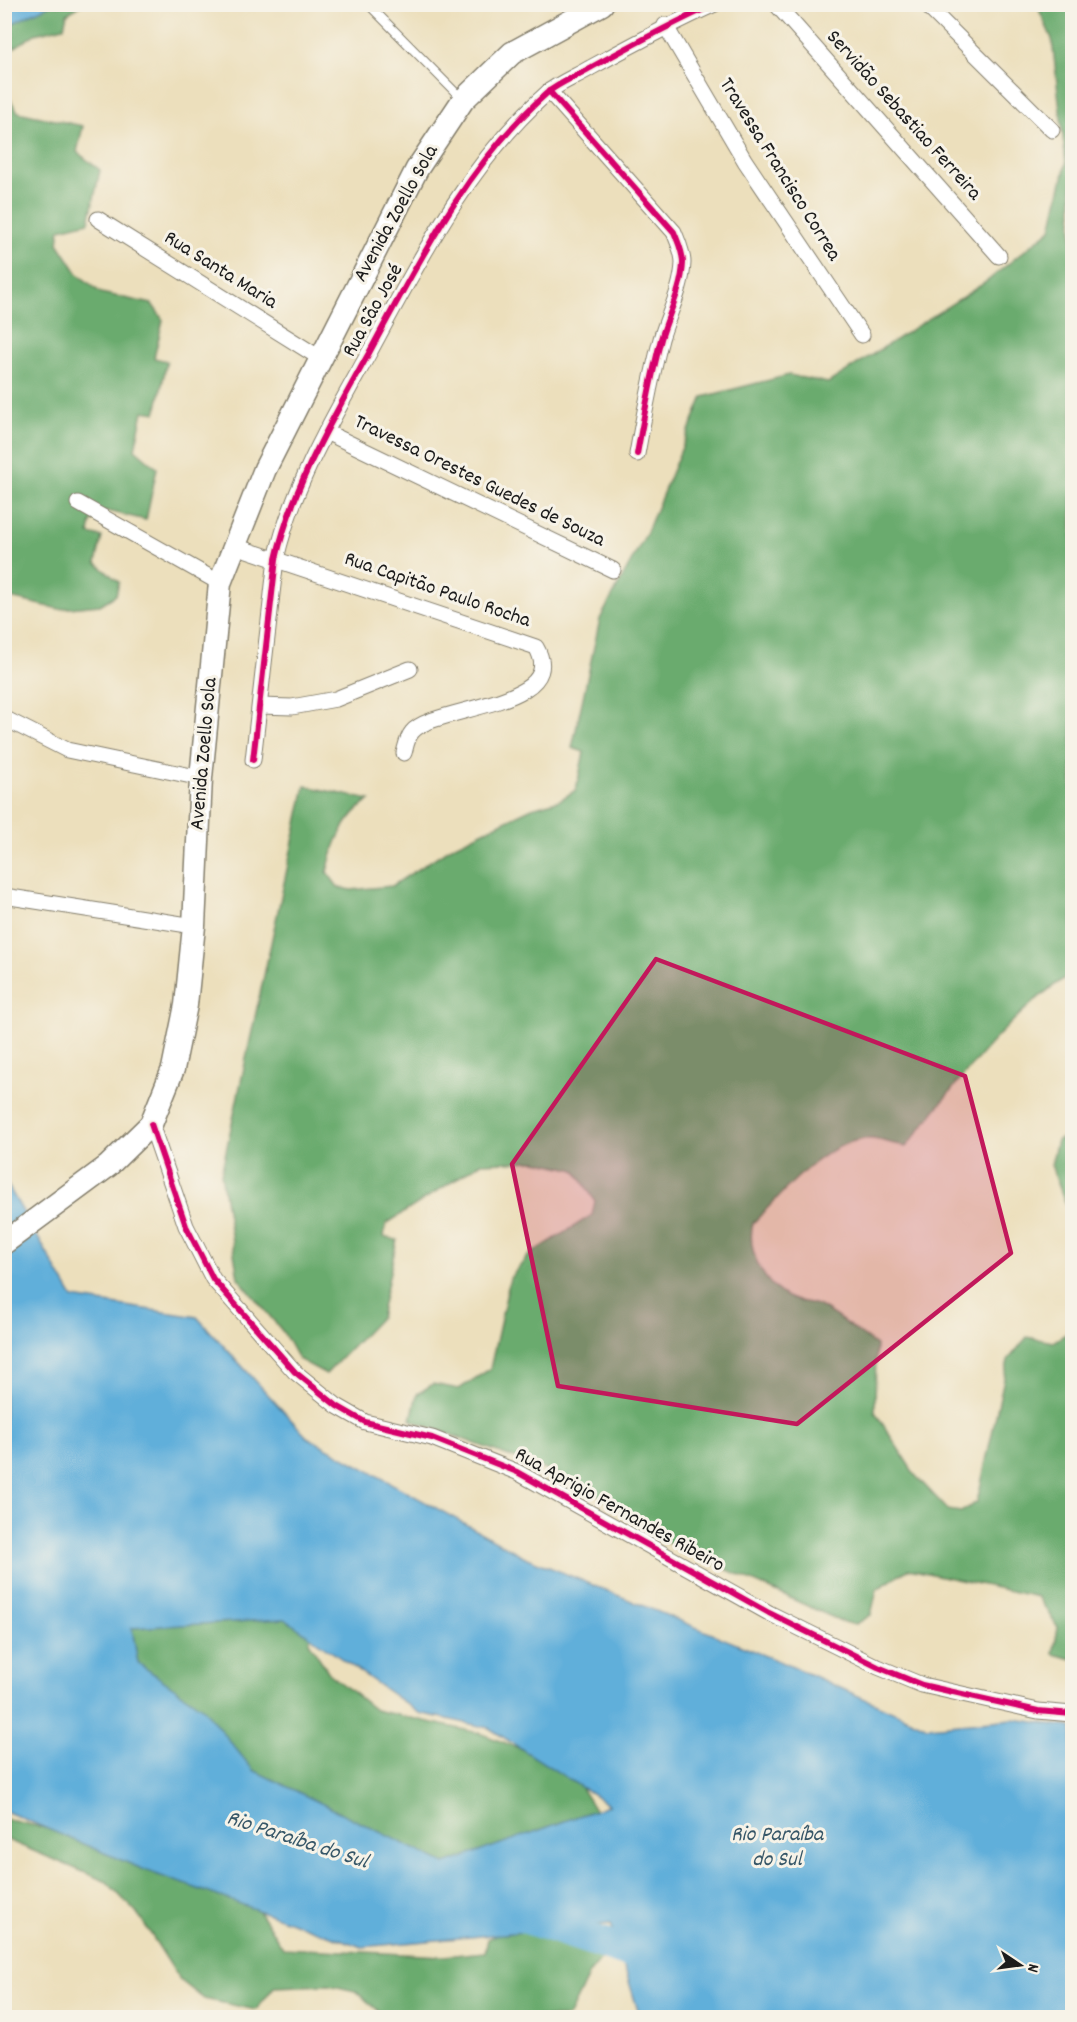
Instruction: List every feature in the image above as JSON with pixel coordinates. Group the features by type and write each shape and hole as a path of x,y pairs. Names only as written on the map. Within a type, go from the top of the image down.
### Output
{"main road":[{"name":"Avenida Zoello Sola","path":"4,1243 108,1166 151,1124 173,1069 186,1005 194,926 201,778 220,583 264,469 417,169 463,100 512,53 602,4"}],"street":[{"name":"Rua São José","path":"253,760 276,559 284,526 326,432 407,284 476,171 497,144 549,91 665,26 715,4"},
{"name":"Servidão Sebastiao Ferreira","path":"776,4 999,256"},
{"path":"925,4 1052,130"},
{"name":"Travessa Francisco Correa","path":"665,26 745,161 862,335"},
{"path":"549,91 674,232 680,246 683,262 680,282 661,339 637,454"},
{"name":"Rua Santa Maria","path":"98,219 320,358"},
{"name":"Travessa Orestes Guedes de Souza","path":"326,432 613,570"},
{"path":"78,503 220,583"},
{"path":"235,546 276,559"},
{"name":"Rua Capitão Paulo Rocha","path":"276,559 536,647 541,656 541,669 535,681 519,693 427,721 412,730 404,753"},
{"path":"260,706 292,706 336,699 410,669"},
{"path":"4,718 67,750 201,778"},
{"path":"4,896 194,926"},
{"name":"Rua Aprigio Fernandes Ribeiro","path":"151,1124 186,1227 213,1279 295,1372 337,1406 365,1422 432,1438 518,1472 769,1613 878,1667 922,1685 954,1693 1038,1711 1072,1714"}],"lane":[{"path":"368,4 463,100"}],"highlighted area":[{"path":"656,959 965,1076 1011,1253 797,1424 558,1386 512,1164"}],"green space":[{"path":"50,5 81,5 67,14 64,27 35,34 5,54 5,22"},
{"path":"1037,5 1072,5 1072,973 1048,990 1003,1031 963,1076 906,1147 879,1140 864,1139 847,1143 817,1160 753,1223 752,1245 759,1267 773,1286 792,1299 816,1304 876,1345 875,1412 915,1475 948,1510 961,1512 977,1502 1008,1360 1027,1337 1053,1342 1069,1332 1072,1323 1072,1659 1053,1654 1058,1628 1038,1597 909,1569 877,1589 871,1615 855,1625 843,1622 670,1544 579,1482 411,1420 417,1394 433,1384 459,1389 490,1369 510,1278 529,1255 592,1215 595,1201 575,1170 536,1161 481,1163 386,1224 384,1237 397,1240 380,1318 326,1374 298,1359 283,1332 238,1278 221,1174 305,786 370,800 361,806 347,822 333,850 327,872 338,887 351,890 392,886 455,845 532,808 560,800 576,790 584,752 572,748 600,619 646,534 703,397 789,375 828,383 986,282 1051,229 1066,164 1052,39"},
{"path":"4,90 18,112 83,126 77,152 100,170 89,222 60,229 58,243 78,274 101,293 152,304 163,320 154,358 167,361 156,413 143,411 135,449 157,468 146,520 107,511 91,522 89,534 102,537 96,563 119,582 116,595 100,605 59,609 5,597"},
{"path":"1072,1135 1072,1211 1068,1210 1051,1165 1057,1140"},
{"path":"85,1606 314,1615 309,1642 329,1673 375,1710 479,1733 567,1766 597,1813 474,1881 259,1807"},
{"path":"5,1819 115,1844 242,1885 283,1948 444,1956 485,1952 488,1939 518,1927 533,1926 564,1928 611,1938 608,1951 589,1974 568,2017 386,2017 355,1991 329,1985 274,1987 256,2010 204,1999 180,1980 140,1917 107,1882 5,1839"}],"water":[{"path":"5,4 50,4 50,5 5,27"},
{"name":"Rio Paraíba do Sul","path":"4,1179 73,1298 197,1317 307,1437 527,1558 800,1670 928,1727 1013,1719 1072,1727 1072,2017 640,2017 611,1924 362,1947 147,1871 5,1811","holes":["285,1619 419,1713 489,1728 609,1805 445,1864 253,1770 203,1708 138,1663 132,1628"]}],"waterway":[{"name":"Rio Paraíba do Sul","path":"521,1916 659,1962"}],"cycle path":[{"path":"253,760 276,559 283,532 303,478 328,427 426,249 469,182 493,150 547,93 637,43 715,4"},
{"path":"549,91 674,232 681,251 682,273 657,353 637,454"},
{"path":"151,1124 186,1226 213,1279 295,1372 337,1406 365,1422 432,1438 517,1472 769,1613 878,1667 922,1685 1038,1711 1072,1714"}]}
